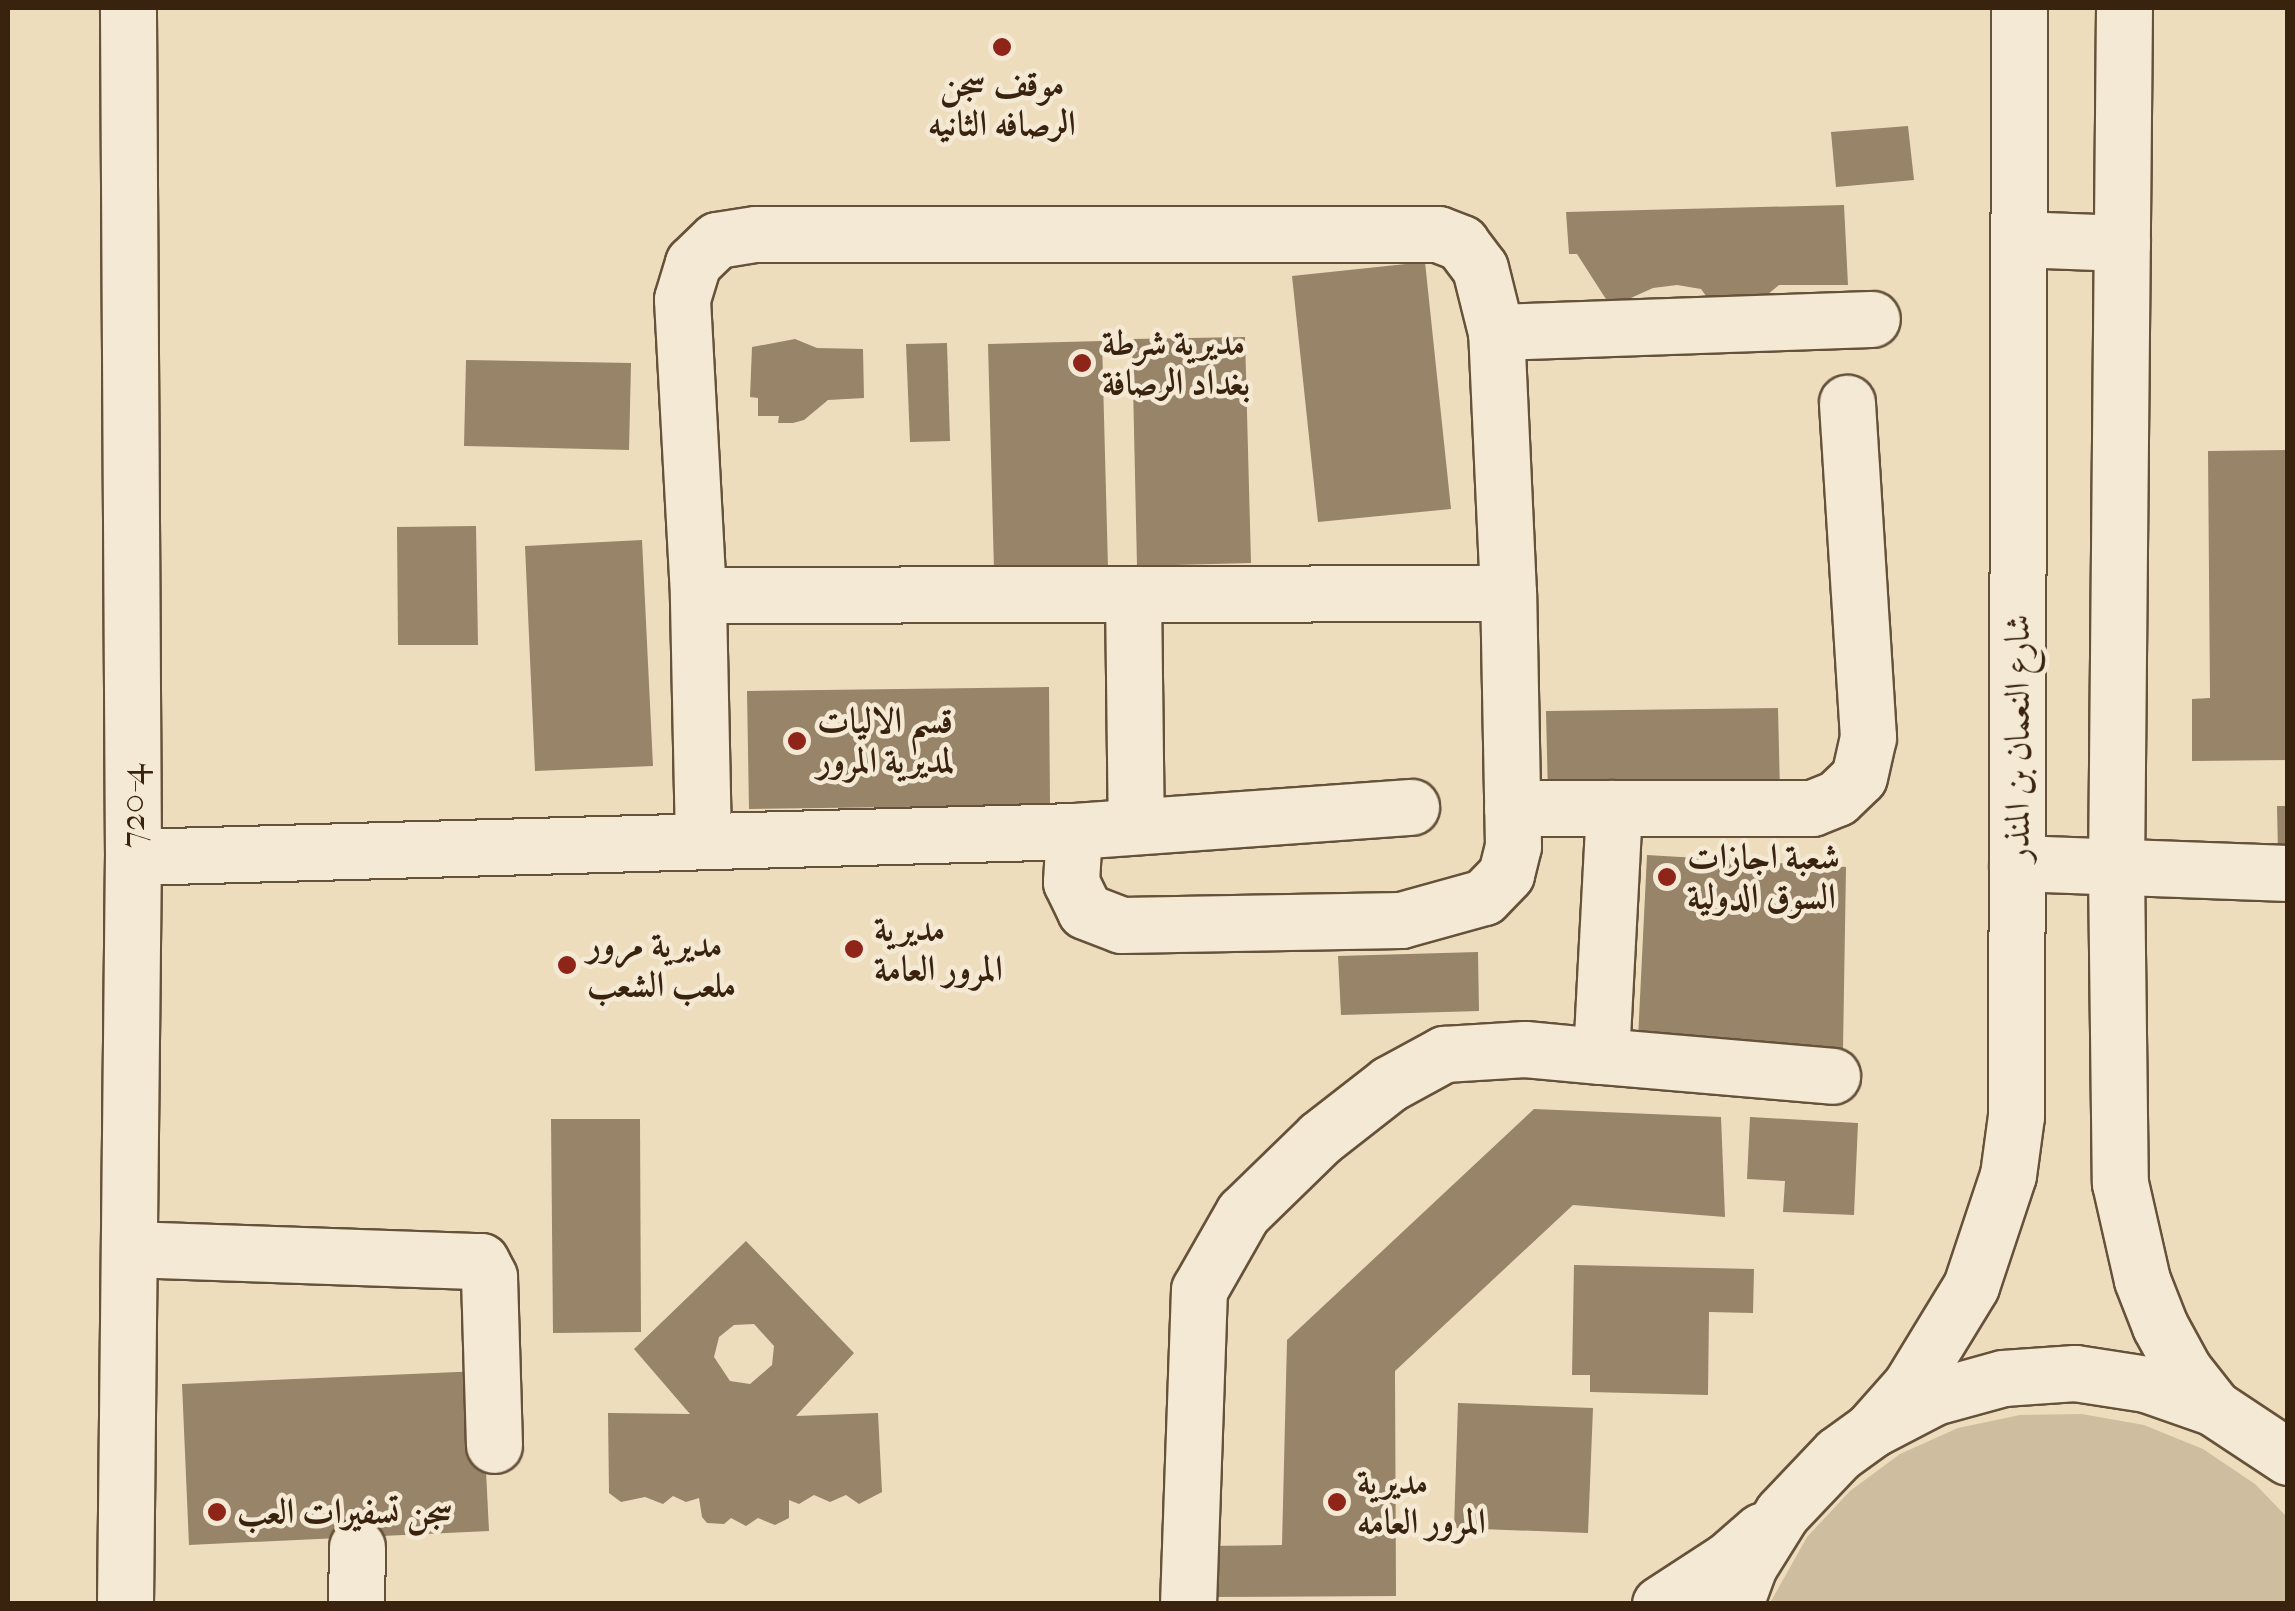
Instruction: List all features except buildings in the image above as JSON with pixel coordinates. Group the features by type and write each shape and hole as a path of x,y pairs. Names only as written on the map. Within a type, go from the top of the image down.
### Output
{"street":[{"name":"720-4","path":"125,1604 133,857 128,8"},
{"name":"شارع النعمان بن المنذر","path":"1871,1430 1910,1386 1971,1286 2008,1175 2016,1116 2019,8"},
{"path":"2124,8 2117,1133 2126,1216 2142,1280 2160,1326 2184,1370 2214,1408"},
{"path":"703,842 698,595 682,299 693,262 717,240 756,234 1438,234 1462,242 1480,268 1496,332 1508,593 1513,846 1506,874 1484,897 1401,920 1121,925 1086,912 1070,882 1074,831"},
{"path":"2019,239 2122,243"},
{"path":"1496,332 1872,319"},
{"path":"1512,808 1812,808 1837,798 1859,777 1868,737 1847,403"},
{"path":"698,595 1508,593"},
{"path":"1134,594 1136,825"},
{"path":"133,857 1074,831 1411,807"},
{"path":"1601,1056 1614,808"},
{"path":"2018,863 2288,873"},
{"path":"1188,1604 1199,1290 1244,1213 1320,1138 1389,1084 1444,1054 1524,1049 1832,1076"},
{"path":"129,1249 481,1261 489,1277 494,1445"},
{"path":"1735,1604 1749,1566 1782,1513 1808,1482 1871,1430 1934,1397 2003,1378 2057,1374 2146,1384 2214,1408 2288,1457"},
{"path":"1660,1604 1728,1559 1782,1513"},
{"path":"356,1604 358,1547"}],"shaded area":[{"path":"2082,1414 2144,1425 2203,1449 2255,1484 2287,1517 2287,1603 1770,1603 1807,1537 1850,1491 1900,1454 1958,1428 2020,1415"}],"place":[{"name":"موقف سجن الرصافه الثانيه","path":"1002,47"},
{"name":"مديرية شرطة بغداد الرصافة","path":"1082,363"},
{"name":"قسم الاليات لمديرية المرور","path":"797,741"},
{"name":"شعبة اجازات السوق الدولية","path":"1667,877"},
{"name":"مديرية المرور العامة","path":"854,949"},
{"name":"مديرية مرور ملعب الشعب","path":"567,965"},
{"name":"مديرية المرور العامه","path":"1337,1502"},
{"name":"سجن تسفيرات العب","path":"217,1512"}]}
